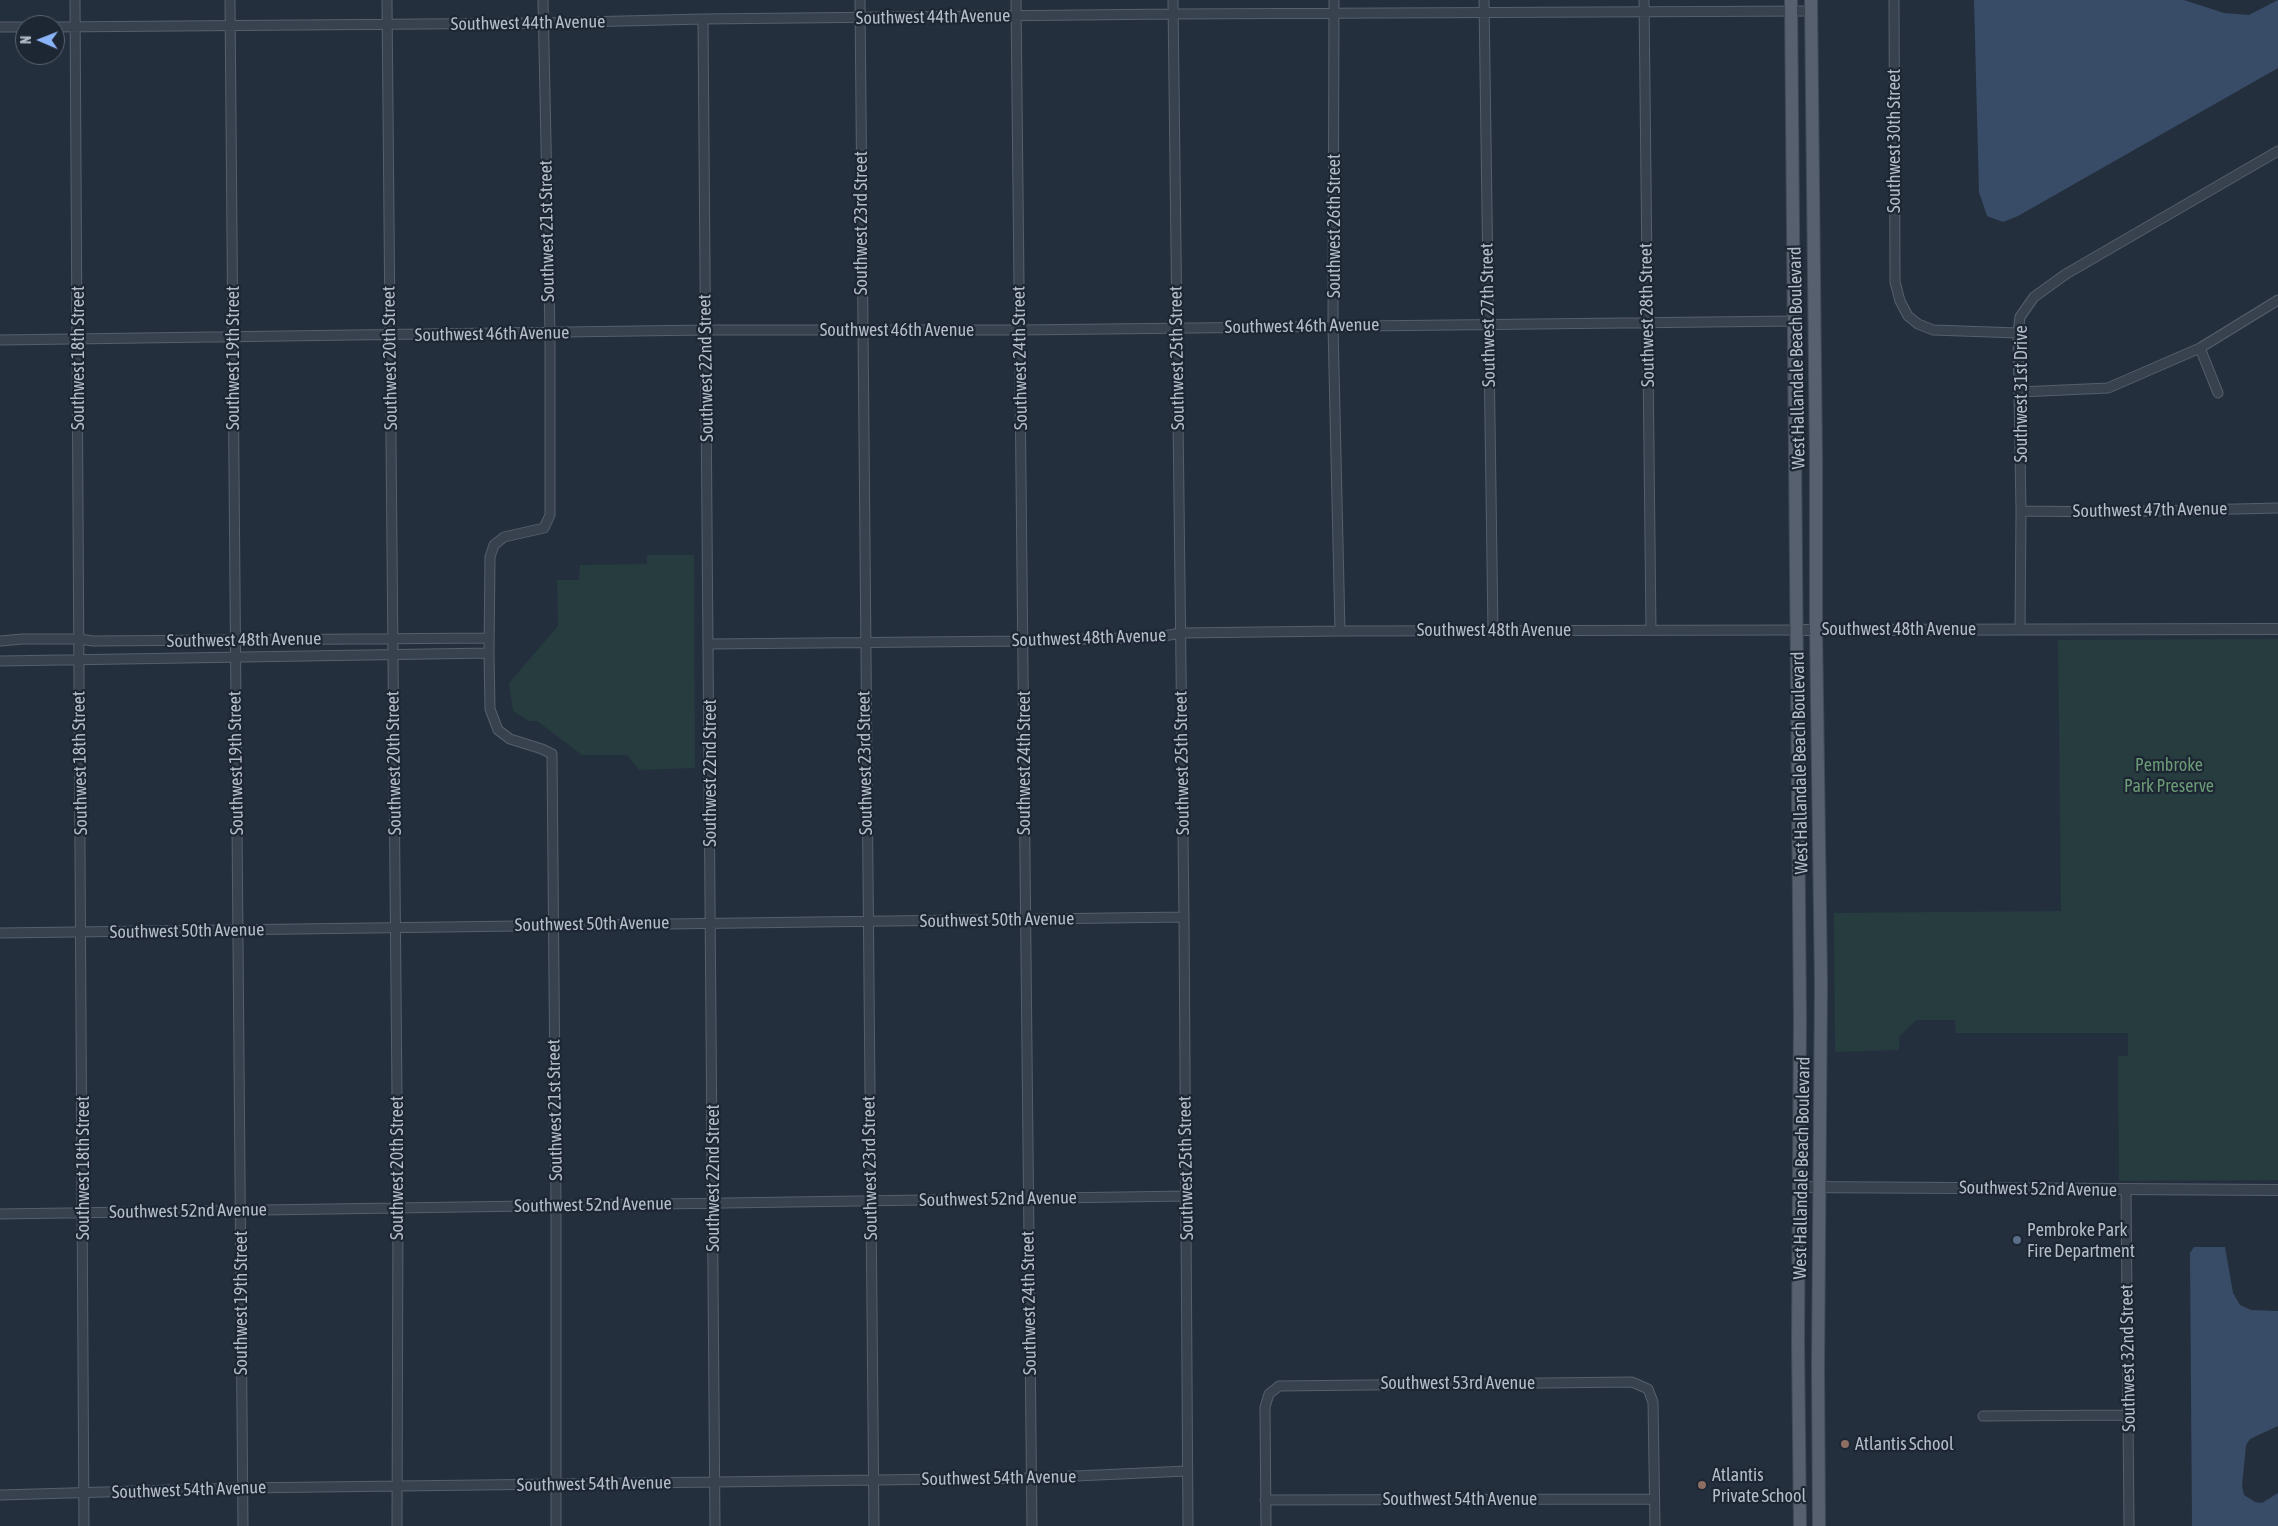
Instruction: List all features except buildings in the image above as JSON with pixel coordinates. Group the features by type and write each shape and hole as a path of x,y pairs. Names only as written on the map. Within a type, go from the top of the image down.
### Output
{"main road":[{"name":"West Hallandale Beach Boulevard","path":"1791,5 1798,630 1800,1017 1798,1343 1800,1526"},
{"name":"West Hallandale Beach Boulevard","path":"1811,5 1821,983 1819,1526"},
{"path":"1793,219 1802,235 1802,302 1814,318"},
{"path":"1794,321 1806,344 1807,415 1816,438"},
{"path":"1800,1017 1815,997 1821,983"}],"street":[{"name":"Southwest 18th Street","path":"75,0 84,1526"},
{"name":"Southwest 19th Street","path":"230,0 243,1526"},
{"name":"Southwest 20th Street","path":"386,0 398,1207 397,1526"},
{"name":"Southwest 21st Street","path":"489,638 490,557 494,545 504,537 544,528 550,515 550,334 542,0"},
{"name":"Southwest 23rd Street","path":"860,0 861,330 874,1526"},
{"name":"Southwest 24th Street","path":"1016,0 1032,1526"},
{"name":"Southwest 25th Street","path":"1173,0 1187,1196 1188,1526"},
{"name":"Southwest 26th Street","path":"1334,0 1333,326 1340,631"},
{"name":"Southwest 27th Street","path":"1484,0 1494,631"},
{"name":"Southwest 28th Street","path":"1644,0 1651,630"},
{"name":"Southwest 30th Street","path":"1894,0 1895,282 1900,301 1908,316 1918,324 1933,330 2018,333"},
{"name":"Southwest 44th Avenue","path":"65,26 386,25 703,19 1174,14 1644,12 1811,5"},
{"name":"Southwest 22nd Street","path":"703,19 710,644 715,1526"},
{"path":"0,28 15,27"},
{"name":"Southwest 31st Drive","path":"2020,629 2021,512 2018,333 2020,318 2034,297 2066,274 2278,151"},
{"path":"2019,392 2108,388 2200,348 2278,300"},
{"name":"Southwest 46th Avenue","path":"0,340 550,334 706,330 1020,330 1794,321"},
{"path":"2200,348 2218,393"},
{"name":"Southwest 47th Avenue","path":"2021,512 2278,508"},
{"name":"Southwest 48th Avenue","path":"710,644 1023,641 1158,637 1181,633 1340,631 2278,629"},
{"path":"489,638 489,652"},
{"name":"Southwest 48th Avenue","path":"0,640 489,638"},
{"name":"Southwest 21st Street","path":"489,652 490,710 498,730 510,739 542,748 552,754 556,1206 556,1526"},
{"name":"Southwest 48th Avenue","path":"0,661 393,656 489,652"},
{"name":"Southwest 50th Avenue","path":"0,933 1184,917"},
{"name":"Southwest 52nd Avenue","path":"1799,1187 2278,1190"},
{"name":"Southwest 32nd Street","path":"2126,1190 2129,1526"},
{"name":"Southwest 52nd Avenue","path":"0,1214 1187,1196"},
{"name":"Southwest 53rd Avenue","path":"1265,1500 1265,1407 1269,1394 1279,1386 1289,1384 1632,1382 1648,1389 1653,1402 1654,1499"},
{"path":"1983,1416 2129,1415"},
{"name":"Southwest 54th Avenue","path":"0,1495 396,1485 556,1485 1031,1478 1187,1471"},
{"path":"1654,1499 1655,1526"},
{"name":"Southwest 54th Avenue","path":"1265,1500 1654,1499"},
{"path":"1265,1500 1266,1526"}],"green space":[{"path":"647,555 694,555 695,768 639,770 627,755 582,755 537,721 529,721 513,711 509,683 558,626 557,580 579,580 580,565 647,564"},
{"name":"Pembroke Park Preserve","path":"2278,639 2278,1180 2119,1181 2118,1056 2128,1056 2128,1033 1956,1033 1955,1020 1916,1020 1899,1037 1899,1050 1835,1052 1834,913 2061,911 2058,640"}],"water":[{"path":"1974,0 2184,0 2224,13 2249,15 2278,0 2278,68 2018,216 2003,222 1987,216 1979,192"},
{"path":"2194,1247 2225,1247 2233,1293 2240,1305 2251,1310 2278,1311 2278,1426 2250,1439 2246,1445 2242,1486 2244,1495 2255,1502 2262,1503 2278,1493 2278,1526 2192,1526 2190,1253"}],"place":[{"name":"Pembroke Park Fire Department","path":"2017,1240"},
{"name":"Atlantis School","path":"1845,1444"},
{"name":"Atlantis Private School","path":"1702,1485"}]}
